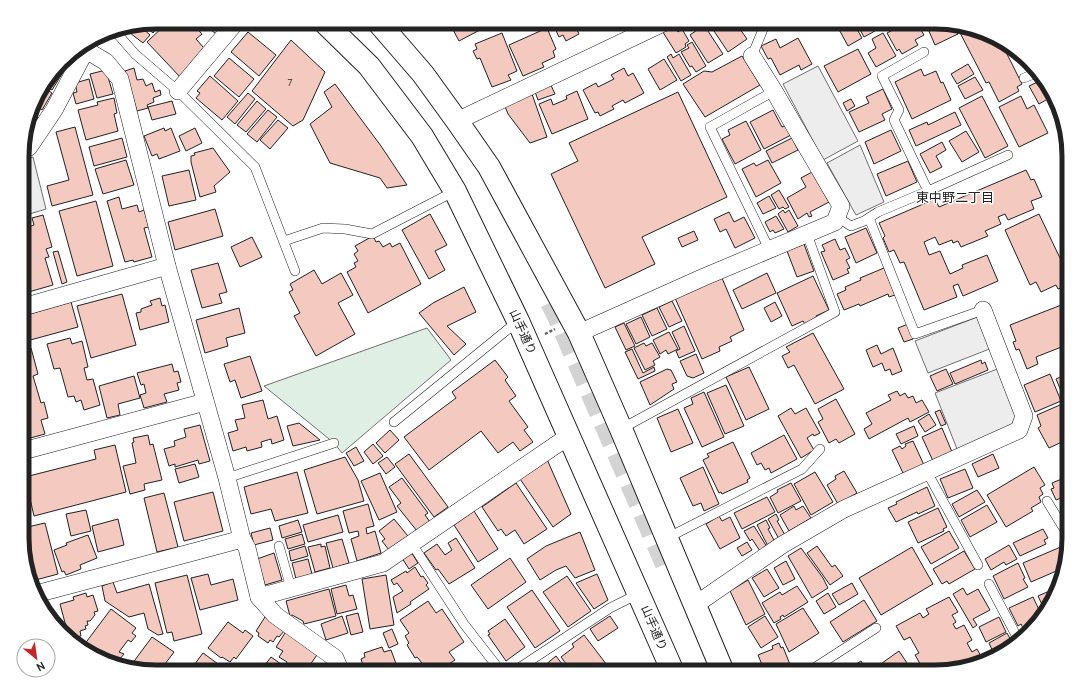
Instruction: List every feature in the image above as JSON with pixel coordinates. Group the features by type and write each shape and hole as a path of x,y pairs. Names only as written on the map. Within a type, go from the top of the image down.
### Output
{"main road":[{"name":"山手通り","path":"331,29 369,66 422,136 455,191 528,343 670,665"},
{"path":"384,29 423,74 489,167 576,327 621,429 720,665"}],"street":[{"path":"178,91 230,29"},
{"path":"457,121 650,29"},
{"path":"90,48 106,62 120,78 167,266 242,539 247,548 259,597 274,615 335,658 338,665"},
{"path":"30,146 54,110 67,69 80,55"},
{"path":"576,327 704,277 835,222 841,206 752,56"},
{"path":"29,305 167,266"},
{"path":"695,606 782,545 844,509 1019,430 1024,416 983,310"},
{"path":"29,449 204,402"},
{"path":"259,597 383,563 569,436"},
{"path":"41,593 242,539"}],"lane":[{"path":"752,56 763,29"},
{"path":"118,35 135,54 178,91 255,167 295,271"},
{"path":"924,52 882,76 899,110 894,120 928,191"},
{"path":"1024,78 1032,75"},
{"path":"769,249 710,127 774,91"},
{"path":"837,217 851,226 864,221 878,212 1008,156"},
{"path":"284,241 323,228 345,229 372,234 455,191"},
{"path":"869,218 915,334 983,310"},
{"path":"621,429 835,312 807,234"},
{"path":"394,422 518,321"},
{"path":"226,478 334,443"},
{"path":"667,538 802,469 820,449"},
{"path":"927,472 978,565"},
{"path":"1047,501 1062,526"},
{"path":"412,544 464,624 495,665"},
{"path":"279,546 291,588"},
{"path":"989,584 1016,635"},
{"path":"524,665 610,608 639,593"},
{"path":"819,665 876,628"}],"path":[{"path":"528,343 576,327"}],"green space":[{"path":"427,328 451,360 342,453 334,443 264,386"}],"shaded area":[{"path":"818,66 858,141 823,160 783,84"},
{"path":"860,145 884,202 856,215 827,163"},
{"path":"33,157 46,209 29,214 29,159"},
{"path":"980,316 992,348 928,373 915,341"},
{"path":"1000,368 1019,416 1016,424 957,449 935,393"}],"building":[{"path":"149,29 156,29 153,33"},
{"path":"161,29 197,29 202,34 196,39 204,48 199,53 201,55 181,78 147,42"},
{"path":"210,29 222,29 217,35"},
{"path":"453,29 482,29 459,41"},
{"path":"547,29 556,49 553,51 555,57 542,63 544,67 523,76 509,45"},
{"path":"555,29 579,29 577,30 579,34 566,41 563,35 559,37"},
{"path":"661,29 676,29 678,32 682,29 689,41 685,44 686,47 676,53"},
{"path":"698,29 707,29 723,54 708,63 690,35"},
{"path":"713,29 740,29 747,39 728,52"},
{"path":"839,29 857,29 862,38 848,46"},
{"path":"860,29 874,29 875,31 864,37"},
{"path":"895,29 920,29 924,35 915,40 918,45 902,54 899,49 897,51 887,33"},
{"path":"928,29 957,31 958,34 935,45"},
{"path":"144,30 150,35 143,43 130,33 132,31"},
{"path":"959,31 983,39 1005,50 1022,84 1017,87 1019,91 999,102 989,82 986,83"},
{"path":"248,32 276,55 259,76 231,52"},
{"path":"502,33 517,71 508,75 511,80 492,87 480,58 477,59 473,51 477,49 475,44"},
{"path":"883,33 896,56 876,67 868,53 876,48 872,39"},
{"path":"798,38 812,64 801,70 799,65 780,75 771,58 768,59 761,46 776,39 780,48"},
{"path":"291,40 325,72 303,120 293,126 252,91"},
{"path":"692,42 706,66 696,72 692,66 690,67 681,52 689,48 687,45"},
{"path":"858,49 871,74 838,92 824,66"},
{"path":"671,54 673,58 679,54 691,75 681,81 667,57"},
{"path":"742,56 760,85 705,117 683,84 704,71 712,72"},
{"path":"229,58 254,79 239,97 214,76"},
{"path":"664,59 677,80 660,90 648,69"},
{"path":"968,64 974,74 957,84 951,74"},
{"path":"134,68 137,80 143,79 146,86 152,83 155,92 160,90 161,95 153,98 154,102 147,105 148,108 137,111 125,71"},
{"path":"624,68 628,76 633,73 644,93 625,103 623,100 612,106 614,109 600,116 598,112 595,113 583,90 596,83 598,87 614,79 611,75"},
{"path":"921,69 924,76 936,71 951,100 912,119 895,82"},
{"path":"106,70 113,94 97,98 90,74"},
{"path":"60,73 62,74 52,90 49,88"},
{"path":"210,76 238,101 222,120 196,98 200,93 197,91"},
{"path":"975,77 983,90 965,99 958,86"},
{"path":"89,79 94,99 76,104 73,93 77,92 75,83"},
{"path":"1038,82 1048,99 1039,104 1029,86"},
{"path":"550,83 555,94 538,100 534,89"},
{"path":"335,84 381,146 407,185 387,188 380,178 330,163 310,124 332,107 324,92"},
{"path":"883,89 892,109 882,114 885,120 859,132 849,112 869,103 866,97"},
{"path":"48,90 52,93 42,110 39,108"},
{"path":"577,91 588,119 552,134 539,104 551,99 553,105 567,99 566,96"},
{"path":"678,92 727,197 642,237 655,264 605,288 551,174 578,161 569,143"},
{"path":"248,93 255,99 235,124 227,117"},
{"path":"532,94 547,137 530,143 508,114 504,104"},
{"path":"982,96 1008,146 985,158 959,108"},
{"path":"1021,96 1027,109 1034,105 1048,133 1019,147 999,107"},
{"path":"114,98 117,113 114,114 118,131 86,140 78,110 98,105 97,102"},
{"path":"851,99 855,106 847,111 843,103"},
{"path":"172,101 176,114 152,120 148,107"},
{"path":"257,101 266,109 246,132 237,125"},
{"path":"268,110 277,117 257,142 247,134"},
{"path":"773,110 782,127 786,125 791,135 764,149 750,122"},
{"path":"955,112 961,125 916,146 909,130 927,122 928,125"},
{"path":"36,116 38,117 32,126"},
{"path":"278,120 288,128 270,149 260,140"},
{"path":"746,121 761,150 735,164 722,139 730,135 728,130"},
{"path":"75,127 93,195 52,206 47,186 69,180 56,132"},
{"path":"164,128 165,131 171,128 180,151 159,159 157,154 152,156 144,136"},
{"path":"195,128 202,143 186,151 179,136"},
{"path":"891,130 901,151 874,164 865,142"},
{"path":"966,131 979,152 962,162 949,141"},
{"path":"122,138 127,157 94,166 89,147"},
{"path":"792,138 798,150 772,163 766,151"},
{"path":"942,142 946,150 936,156 942,167 930,173 920,154"},
{"path":"213,148 230,172 214,186 216,192 200,197 191,162 191,156 195,155 194,153"},
{"path":"126,160 134,185 103,194 95,169"},
{"path":"768,160 781,183 756,197 742,169 754,163 756,166"},
{"path":"908,161 917,182 886,196 877,174"},
{"path":"189,170 196,200 169,206 162,176"},
{"path":"1026,170 1031,180 1034,179 1042,197 1031,201 1034,209 1008,220 1005,214 998,217 1001,224 985,231 988,236 961,247 958,241 953,243 952,240 939,245 935,237 924,242 929,255 940,251 950,274 963,268 962,265 987,255 998,281 963,296 958,284 953,286 957,297 924,310 904,262 900,263 894,250 889,252 883,238 885,236 879,223 935,199 939,207"},
{"path":"812,172 829,202 810,212 812,216 809,217 807,213 798,219 787,198 806,187 801,178"},
{"path":"779,190 789,207 785,209 783,207 779,209 771,195"},
{"path":"769,196 776,208 763,214 757,203"},
{"path":"119,197 122,209 137,205 139,212 144,210 149,227 144,228 152,257 134,262 133,260 125,262 107,201"},
{"path":"96,201 113,266 77,276 59,211"},
{"path":"215,209 223,236 175,250 168,222"},
{"path":"783,210 785,213 789,210 798,226 788,232 778,214"},
{"path":"729,212 734,222 744,217 755,238 735,248 726,229 720,232 714,219"},
{"path":"430,214 447,245 435,251 445,270 429,279 402,230"},
{"path":"1039,214 1062,262 1062,288 1058,289 1056,285 1041,292 1036,282 1030,285 1005,230"},
{"path":"43,215 52,247 46,249 49,257 45,258 53,285 29,292 29,227 34,225 32,218"},
{"path":"776,216 784,229 775,233 773,230 770,232 765,222"},
{"path":"866,228 877,253 856,263 845,237"},
{"path":"694,231 698,240 682,247 678,238"},
{"path":"373,236 376,242 379,241 383,247 390,243 392,247 400,243 421,284 368,313 347,272 356,267 354,263 358,261 354,254 358,251 355,246"},
{"path":"252,237 262,257 240,267 231,247"},
{"path":"835,239 840,250 845,248 850,258 846,260 850,268 847,269 849,273 833,280 821,252 825,251 822,245"},
{"path":"804,244 814,271 797,277 787,251"},
{"path":"58,251 67,282 62,284 53,252"},
{"path":"218,263 227,292 219,294 222,303 202,308 191,270"},
{"path":"884,268 895,295 889,297 888,294 860,306 859,304 844,310 837,294 846,290 845,287 861,280 860,278"},
{"path":"314,270 322,284 341,273 353,295 338,303 355,334 316,356 294,316 300,313 289,292 293,290 290,284"},
{"path":"767,273 776,293 742,309 733,290"},
{"path":"813,276 829,310 816,316 817,319 805,324 803,321 792,326 777,293"},
{"path":"722,278 744,330 730,337 732,341 719,347 720,351 702,359 675,298"},
{"path":"464,287 476,312 447,326 466,344 454,355 419,313 433,303"},
{"path":"122,294 136,345 91,358 77,306"},
{"path":"160,298 162,306 165,305 169,322 140,330 136,313 141,312 141,309 152,305 150,301"},
{"path":"672,301 682,321 669,327 659,307"},
{"path":"71,302 78,327 29,340 29,314"},
{"path":"775,302 782,316 771,322 764,308"},
{"path":"1062,305 1062,347 1036,357 1038,364 1027,369 1019,349 1016,350 1013,342 1016,341 1010,325"},
{"path":"239,308 245,333 226,338 228,346 205,353 196,320"},
{"path":"657,308 667,329 652,336 642,315"},
{"path":"641,317 650,337 636,344 626,324"},
{"path":"624,323 635,346 626,350 615,327"},
{"path":"908,324 913,339 904,342 898,328"},
{"path":"684,326 695,351 679,358 676,351 680,349 672,332"},
{"path":"669,332 678,349 668,354 666,350 660,354 653,340"},
{"path":"813,333 844,389 815,404 794,365 788,368 782,356 790,352 786,347"},
{"path":"70,338 72,344 82,341 88,367 84,368 87,380 93,379 100,405 84,410 81,400 76,402 74,396 68,397 60,368 54,369 47,344"},
{"path":"644,343 646,346 652,343 660,357 653,361 655,365 645,370 634,348"},
{"path":"877,345 881,354 893,348 902,371 892,375 890,369 885,371 882,363 873,367 866,350"},
{"path":"29,348 31,348 38,374 33,376 41,403 44,402 48,418 41,420 45,434 29,438"},
{"path":"632,349 643,373 654,367 655,371 638,379 625,352"},
{"path":"696,354 704,373 693,378 687,376 680,361"},
{"path":"250,356 262,391 241,398 235,380 230,382 224,364"},
{"path":"495,360 508,377 505,380 516,396 509,401 528,427 524,430 533,442 520,451 513,442 498,453 481,431 429,470 404,437 456,398 452,392"},
{"path":"981,360 982,364 985,362 988,370 955,384 950,373"},
{"path":"172,364 174,372 178,371 181,382 177,383 179,390 164,394 167,402 144,408 140,395 146,393 144,384 141,385 137,373"},
{"path":"749,367 769,409 746,420 726,377"},
{"path":"667,369 671,370 677,382 672,384 674,389 650,405 640,382"},
{"path":"946,369 953,384 937,391 930,376"},
{"path":"1050,374 1061,401 1035,412 1024,385"},
{"path":"134,376 140,398 118,404 120,415 107,418 99,386"},
{"path":"1062,376 1062,393 1056,379"},
{"path":"726,385 744,426 725,434 707,393"},
{"path":"897,391 900,396 905,393 908,398 913,396 916,403 922,400 929,412 910,422 908,418 869,439 864,429 872,424 866,413 891,400 888,395"},
{"path":"704,392 724,437 702,447 684,408 693,404 691,398"},
{"path":"836,399 855,434 839,443 836,439 829,443 818,422 823,419 818,409"},
{"path":"263,400 268,419 277,416 284,440 272,444 271,439 261,442 262,447 247,451 246,447 233,451 228,433 238,430 235,420 245,418 242,405"},
{"path":"1062,404 1062,442 1049,448 1038,428 1041,426 1037,415"},
{"path":"791,408 795,414 806,408 820,433 814,436 813,434 807,438 814,450 801,458 778,416"},
{"path":"678,409 693,443 671,452 657,418"},
{"path":"940,410 946,424 941,426 935,412"},
{"path":"929,414 936,425 925,432 918,421"},
{"path":"299,423 320,440 293,446 287,426"},
{"path":"200,425 210,461 199,464 198,460 175,467 175,464 169,466 164,449 175,446 174,441 186,437 184,429"},
{"path":"914,426 918,436 901,444 896,434"},
{"path":"942,428 952,452 933,461 922,437"},
{"path":"390,430 399,440 385,453 376,443"},
{"path":"148,435 150,445 153,444 162,480 144,484 145,490 130,494 123,466 136,463 132,443 134,442 133,438"},
{"path":"784,435 797,459 771,473 769,468 765,470 761,463 757,465 751,453"},
{"path":"913,441 924,465 904,475 892,450 900,446 902,449 906,446 905,444"},
{"path":"733,442 750,478 747,480 748,482 722,494 721,492 719,493 703,460 709,457 707,454"},
{"path":"373,444 383,456 373,464 364,452"},
{"path":"115,445 126,492 34,516 29,494 29,476 96,459 94,450"},
{"path":"356,447 364,461 354,466 346,453"},
{"path":"409,454 448,507 434,517 395,464"},
{"path":"993,454 999,468 978,477 972,464"},
{"path":"345,457 358,480 364,501 317,514 304,470"},
{"path":"387,457 395,467 386,474 378,463"},
{"path":"546,457 571,514 553,527 518,476"},
{"path":"195,464 199,477 179,483 175,469"},
{"path":"703,467 719,504 704,511 701,503 693,506 680,478"},
{"path":"1034,467 1045,485 1040,488 1043,494 1039,497 1041,502 1031,508 1033,511 1006,527 987,495"},
{"path":"965,469 973,488 948,498 940,479"},
{"path":"844,471 857,493 838,504 827,485 836,479 835,476"},
{"path":"297,472 308,513 275,521 271,509 251,514 244,487"},
{"path":"815,472 833,502 811,515 794,484"},
{"path":"380,473 397,512 379,520 361,481"},
{"path":"402,478 428,513 425,515 430,522 417,531 397,506 401,503 389,487"},
{"path":"1062,479 1062,500 1061,498 1056,500 1051,489 1054,488 1052,483"},
{"path":"516,483 547,529 524,544 515,530 506,536 501,529 498,531 482,507"},
{"path":"791,483 801,501 778,513 770,497 778,492 777,490"},
{"path":"927,487 935,506 918,514 917,512 896,522 888,508 897,504 896,502"},
{"path":"977,490 985,502 959,517 952,504"},
{"path":"213,492 223,531 184,541 174,502"},
{"path":"164,493 178,547 157,552 144,498"},
{"path":"767,497 775,512 742,529 734,513"},
{"path":"368,504 374,526 366,528 367,534 375,531 381,553 357,561 351,539 359,536 358,531 349,533 343,511"},
{"path":"987,505 997,522 970,537 961,520"},
{"path":"794,506 796,510 803,506 811,518 789,531 780,515"},
{"path":"938,508 947,527 943,529 944,531 918,543 908,522"},
{"path":"86,510 91,531 71,536 66,514"},
{"path":"474,511 498,549 478,562 454,525"},
{"path":"776,514 779,520 777,521 785,535 779,539 768,519"},
{"path":"338,515 343,532 308,542 303,525"},
{"path":"719,516 722,521 730,517 740,538 720,549 706,524"},
{"path":"118,519 124,545 98,552 92,526"},
{"path":"394,519 408,536 389,550 382,541 385,539 379,531"},
{"path":"298,520 302,532 282,538 279,526"},
{"path":"766,520 770,528 768,529 775,542 768,546 757,525"},
{"path":"45,523 58,574 36,580 30,554 29,527"},
{"path":"754,526 767,547 760,551 752,539 750,541 744,531"},
{"path":"270,528 273,540 254,545 251,533"},
{"path":"1043,529 1048,538 1044,540 1046,544 1020,556 1013,543"},
{"path":"949,531 959,548 931,564 921,547"},
{"path":"580,532 595,570 575,578 566,566 556,570 540,580 527,559 546,546"},
{"path":"302,534 305,544 288,549 285,539"},
{"path":"88,535 97,558 80,565 81,569 66,575 64,571 62,572 54,550 67,545 66,543"},
{"path":"456,538 475,568 449,584 438,569 436,570 424,553 437,544 445,555 452,550 448,543"},
{"path":"342,539 349,563 333,568 326,543"},
{"path":"747,542 752,550 742,556 737,548"},
{"path":"321,544 321,547 325,546 330,568 315,572 308,547"},
{"path":"1009,545 1017,559 1006,565 1004,562 991,570 985,559"},
{"path":"305,546 308,556 291,561 289,551"},
{"path":"817,546 832,567 835,565 843,576 830,585 807,553"},
{"path":"1062,546 1058,570 1031,582 1023,563"},
{"path":"912,547 933,584 881,615 859,578"},
{"path":"801,548 823,578 828,588 812,598 788,556"},
{"path":"964,551 975,569 949,584 947,581 942,584 933,569"},
{"path":"411,552 418,563 409,569 402,558"},
{"path":"274,553 282,580 265,585 257,559"},
{"path":"510,558 526,582 488,609 471,585"},
{"path":"308,559 312,574 296,579 292,563"},
{"path":"786,561 795,579 783,585 774,568"},
{"path":"1018,563 1025,578 1023,579 1028,587 1004,599 993,576"},
{"path":"415,567 421,577 423,576 428,583 426,585 429,589 397,613 393,597 403,591 397,583 394,585 391,580 406,571 407,573"},
{"path":"767,569 779,588 764,597 752,578"},
{"path":"208,574 211,585 233,579 238,600 200,610 191,578"},
{"path":"597,574 608,600 594,609 576,583"},
{"path":"187,575 202,634 174,641 172,632 167,633 155,583"},
{"path":"386,575 394,625 370,629 362,579"},
{"path":"567,576 591,611 568,627 543,592"},
{"path":"748,580 765,614 746,625 730,591"},
{"path":"113,582 117,593 149,584 163,634 158,635 148,629 144,613 129,617 105,601 102,586"},
{"path":"852,583 858,594 839,605 832,594"},
{"path":"346,585 349,596 353,595 357,609 337,614 331,589"},
{"path":"797,586 808,602 784,617 783,615 780,617 781,619 774,623 762,603 780,592 782,595"},
{"path":"963,588 967,595 978,589 990,610 973,619 977,625 973,628 953,594"},
{"path":"329,589 336,616 304,624 303,621 292,615 290,616 286,601"},
{"path":"532,590 560,631 535,648 507,607"},
{"path":"1050,591 1042,605 1038,596"},
{"path":"86,593 87,597 93,595 98,611 94,612 95,615 90,621 87,621 88,625 85,626 86,629 80,631 81,636 77,637 67,628 60,604 74,600 73,597"},
{"path":"828,593 836,607 824,614 816,601"},
{"path":"949,597 958,612 952,615 956,622 953,624 956,629 964,625 972,640 967,643 972,652 977,649 981,656 960,663 921,665 915,655 919,653 910,637 904,640 896,626 920,613 923,618 929,614 926,609"},
{"path":"1033,597 1039,610 1023,629 1021,624 1018,626 1009,608"},
{"path":"864,600 877,621 843,642 830,622"},
{"path":"428,601 436,613 442,609 464,642 449,652 455,660 448,665 418,665 422,663 417,657 415,658 407,645 409,643 405,636 409,633 400,620"},
{"path":"803,608 819,633 789,652 776,624"},
{"path":"111,609 136,628 132,633 136,636 131,642 128,640 119,652 124,654 120,659 100,652 85,643"},
{"path":"358,613 363,632 351,635 346,616"},
{"path":"342,616 348,633 326,640 321,624"},
{"path":"610,616 618,628 598,641 590,629"},
{"path":"765,616 778,637 761,648 748,627"},
{"path":"265,617 285,630 279,637 277,636 273,642 270,640 268,643 258,636 259,633 256,631"},
{"path":"999,617 1006,632 986,642 979,627"},
{"path":"505,619 525,647 506,661 488,635 490,634 488,631"},
{"path":"228,622 243,633 245,630 253,636 236,659 234,657 230,662 222,657 221,658 208,648"},
{"path":"392,629 398,644 389,648 383,633"},
{"path":"287,630 319,652 310,665 286,665 287,662 279,657 283,651 276,647"},
{"path":"1007,633 1011,640 992,651 989,643"},
{"path":"584,635 607,665 567,665 561,657 574,647 572,644"},
{"path":"152,637 174,652 164,665 133,663"},
{"path":"779,643 781,648 783,647 790,665 762,665 758,655 773,649 772,646"},
{"path":"382,647 384,652 391,650 396,665 363,665 361,659 365,657 364,653"},
{"path":"899,651 908,665 879,665"},
{"path":"203,653 219,665 194,665"},
{"path":"556,656 563,665 545,665"},
{"path":"271,657 282,665 265,665"},
{"path":"861,661 863,665 854,665"}],"tunnel":[{"path":"551,302 669,571"}],"district":[{"name":"東中野二丁目","path":"955,197"}]}
